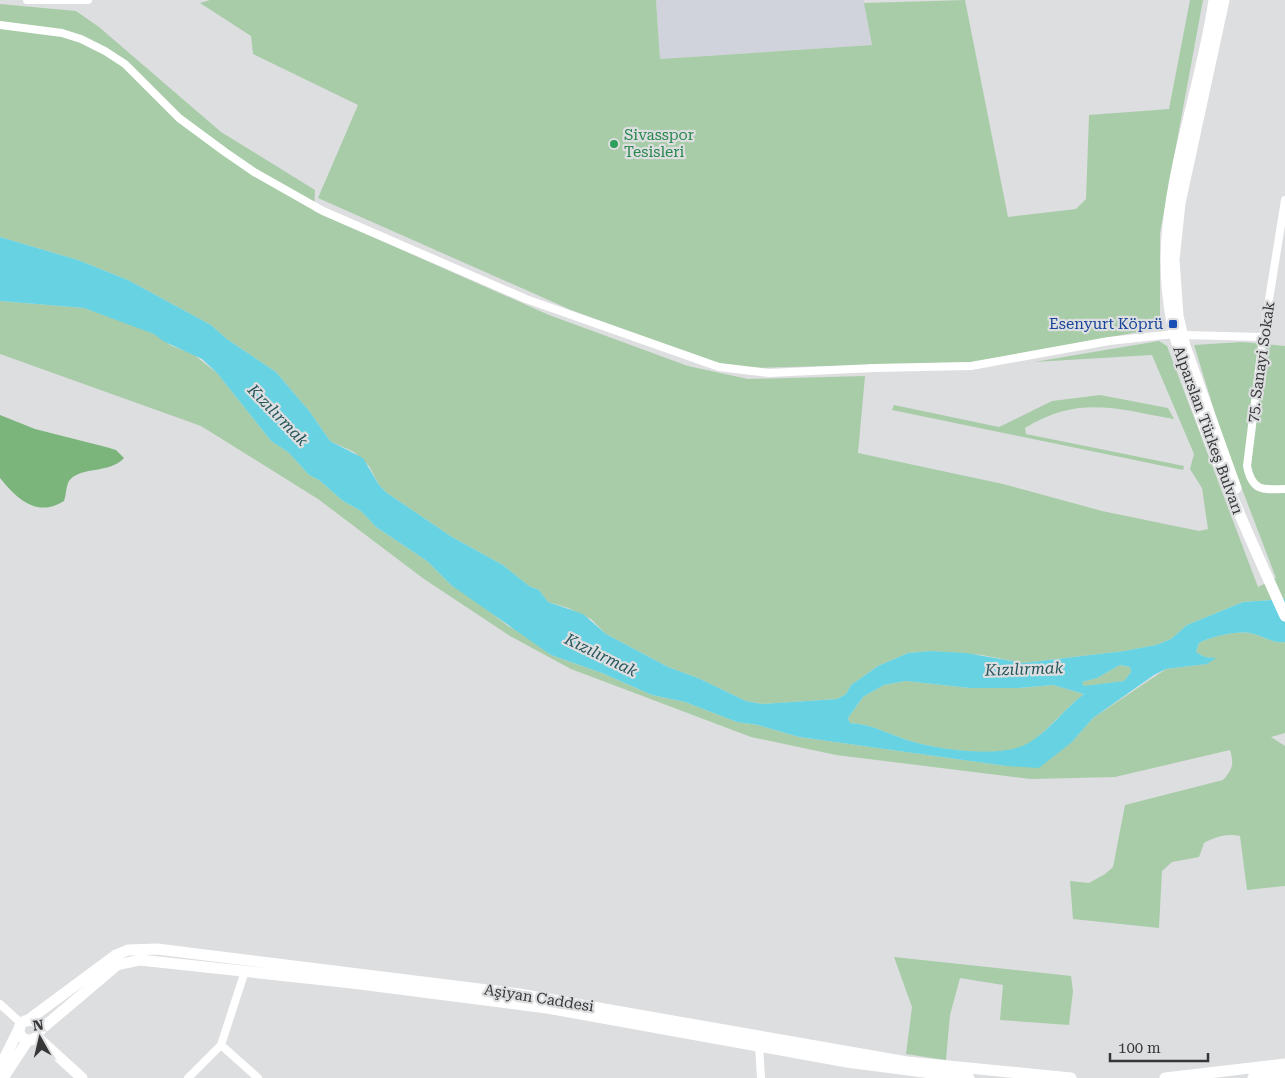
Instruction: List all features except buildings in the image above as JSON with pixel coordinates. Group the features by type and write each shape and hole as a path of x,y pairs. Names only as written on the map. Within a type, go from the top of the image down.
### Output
{"street":[{"path":"26,0 88,0"},
{"name":"Alparslan Türkeş Bulvarı","path":"1178,335 1168,304 1166,274 1168,225 1187,119 1214,0"},
{"name":"Alparslan Türkeş Bulvarı","path":"1224,0 1180,203 1174,260 1178,316 1177,349 1216,460 1285,608"},
{"path":"0,25 62,33 81,39 105,52 125,64 179,118 254,172 323,211 526,299 719,367 769,373 971,366 1109,341 1178,335 1263,336"},
{"name":"75. Sanayi Sokak","path":"1285,200 1263,336 1247,466 1250,479 1256,487 1268,490 1285,489"},
{"name":"Alparslan Türkeş Bulvarı","path":"1264,565 1285,616"},
{"name":"Aşiyan Caddesi","path":"23,1024 116,955 128,950 151,949 529,995 907,1062 1071,1078"},
{"name":"Aşiyan Caddesi","path":"3,1078 35,1036 117,965 140,960 547,1008 898,1071 969,1078"},
{"path":"188,1078 221,1045 245,971"},
{"path":"0,1004 23,1024 36,1023 35,1036"},
{"path":"23,1024 20,1035 35,1036 78,1076"},
{"path":"0,1067 23,1024"},
{"path":"221,1045 258,1078"},
{"path":"759,1046 761,1078"},
{"path":"1165,1078 1285,1064"},
{"path":"1253,1078 1285,1074"}],"shaded area":[{"path":"656,0 864,0 872,45 660,59"}],"green space":[{"path":"210,0 656,0 660,59 872,45 864,3 965,0 1008,217 1076,209 1086,199 1089,115 1169,109 1190,0 1203,0 1160,233 1160,328 973,362 754,368 717,363 571,310 318,198 358,105 253,54 251,36 200,3"},
{"path":"0,4 76,11 99,27 221,132 315,190 314,211 549,315 688,366 748,379 865,376 858,453 1003,484 1102,511 1199,531 1208,529 1202,488 1190,469 1194,454 1152,355 1034,362 1159,341 1167,346 1258,587 1276,578 1223,439 1194,345 1242,342 1285,346 1285,599 1243,602 1187,625 1171,639 1156,645 1124,651 1023,663 982,655 930,651 908,653 878,666 851,685 846,694 837,699 762,704 746,701 698,678 668,667 606,634 591,619 568,608 548,602 539,590 529,586 503,565 452,537 387,493 379,485 369,466 354,452 330,441 310,412 276,372 227,339 211,325 128,280 78,260 0,237"},
{"path":"0,301 84,308 154,334 172,346 193,354 217,373 271,441 288,452 309,475 319,480 343,501 361,511 376,527 427,561 451,585 476,601 508,626 527,636 551,655 602,673 652,695 685,702 737,722 758,725 799,737 1006,766 1072,742 1093,718 1166,669 1207,664 1214,658 1205,657 1196,652 1199,643 1205,640 1217,636 1250,633 1276,642 1285,642 1285,733 1271,737 1285,746 1285,886 1247,890 1240,836 1226,835 1204,843 1199,857 1172,862 1162,871 1159,928 1073,919 1070,881 1089,883 1113,867 1125,805 1223,780 1232,766 1230,750 1115,777 1031,779 836,755 751,737 571,669 510,636 424,579 318,499 201,426 0,354"},
{"path":"1100,395 1168,408 1174,419 1116,409 1081,408 1063,411 1045,418 1025,428 1026,434 1184,466 1183,470 892,410 894,405 999,427 1052,401"},
{"path":"0,415 35,429 116,450 124,458 111,466 74,476 68,483 64,501 45,508 36,507 28,504 13,493 0,478"},
{"path":"1120,665 1130,667 1131,672 1124,681 1084,686 1082,682 1097,678"},
{"path":"906,681 969,688 1019,688 1053,685 1084,694 1031,742 1019,748 1004,751 968,751 933,746 917,743 871,727 850,723 848,718 863,697 884,685"},
{"path":"894,957 1071,976 1073,991 1069,1025 1000,1020 1003,985 960,978 950,1015 946,1060 906,1054 912,1007"}],"water":[{"name":"Kızılırmak","path":"0,237 78,260 128,280 211,325 227,339 276,372 310,412 330,441 363,458 379,485 387,493 452,537 503,565 529,586 539,590 548,602 583,614 606,634 668,667 698,678 746,701 762,704 837,699 846,694 851,685 878,666 908,653 930,651 966,653 1023,663 1124,651 1156,645 1171,639 1187,625 1243,602 1285,599 1285,642 1276,642 1250,633 1238,633 1211,638 1199,643 1196,652 1205,657 1216,658 1207,664 1166,669 1154,675 1093,718 1072,742 1039,768 1006,766 799,737 758,725 737,722 685,702 652,695 602,673 551,655 451,585 427,561 376,527 361,511 343,501 319,480 309,475 288,452 271,441 217,373 202,359 163,341 154,334 84,308 0,301","holes":["1120,665 1130,667 1131,672 1124,681 1084,686 1082,682 1097,678","906,681 969,688 1019,688 1053,685 1084,694 1038,737 1018,747 1003,751 968,751 933,746 917,743 871,727 850,723 848,718 863,697 884,685"]}],"place":[{"name":"Sivasspor Tesisleri","path":"614,144"},
{"name":"Esenyurt Köprü","path":"1173,324"}]}
